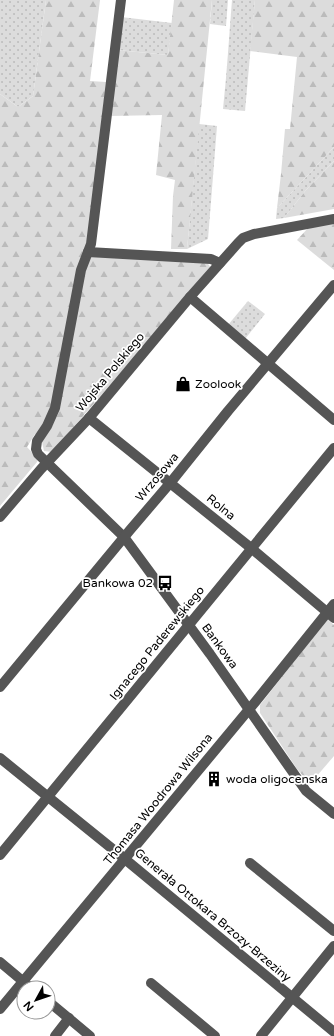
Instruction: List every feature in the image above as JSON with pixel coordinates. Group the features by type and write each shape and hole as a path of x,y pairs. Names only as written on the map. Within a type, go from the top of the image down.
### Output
{"street":[{"name":"Bankowa","path":"121,0 91,244 81,270 55,408 47,426 36,444 38,454 124,537 189,625 306,791 334,814"},
{"name":"Wojska Polskiego","path":"0,517 47,463 90,418 190,297 243,238 254,234 334,219"},
{"path":"88,252 211,259 220,263"},
{"name":"Wrzosowa","path":"0,687 334,285"},
{"path":"190,297 334,420"},
{"name":"Rolna","path":"90,418 252,548 330,616"},
{"name":"Ignacego Paderewskiego","path":"0,855 334,448"},
{"name":"Thomasa Woodrowa Wilsona","path":"24,980 249,709 330,616 334,604"},
{"name":"Generała Ottokara Brzozy-Brzeziny","path":"0,758 334,1032"},
{"path":"250,862 334,931"},
{"path":"261,1036 334,946"},
{"path":"0,962 22,980"},
{"path":"151,983 215,1036"},
{"name":"Thomasa Woodrowa Wilsona","path":"0,1009 16,990"},
{"path":"56,1007 90,1036"},
{"path":"55,1036 69,1018"}],"green space":[{"path":"0,0 46,0 33,96 18,107 0,94"},
{"path":"46,0 100,0 90,81 106,82 88,248 206,261 211,268 52,452 44,451 42,442 35,434 27,447 38,459 37,462 0,506 0,94 18,107 33,96"},
{"path":"174,0 212,0 187,249 171,249 175,180 156,175 162,115 110,116 117,50 168,55"},
{"path":"212,0 228,0 226,26 210,24"},
{"path":"232,0 255,0 245,111 223,109"},
{"path":"255,0 334,0 334,147 277,208 285,129 290,129 297,57 250,51"},
{"path":"121,17 172,23 168,55 117,50"},
{"path":"199,124 217,126 208,239 187,249"},
{"path":"334,147 334,161 306,190 284,218 276,219 277,208"},
{"path":"334,161 334,209 284,218 306,190"},
{"path":"334,222 334,270 297,240 309,227"},
{"path":"248,301 265,314 245,339 228,325"},
{"path":"327,619 334,625 334,756 310,784 297,769 260,713 260,705"}],"place":[{"name":"Zoolook","path":"183,384"},
{"name":"Bankowa 02","path":"165,583"},
{"name":"woda oligocenska","path":"214,779"}]}
